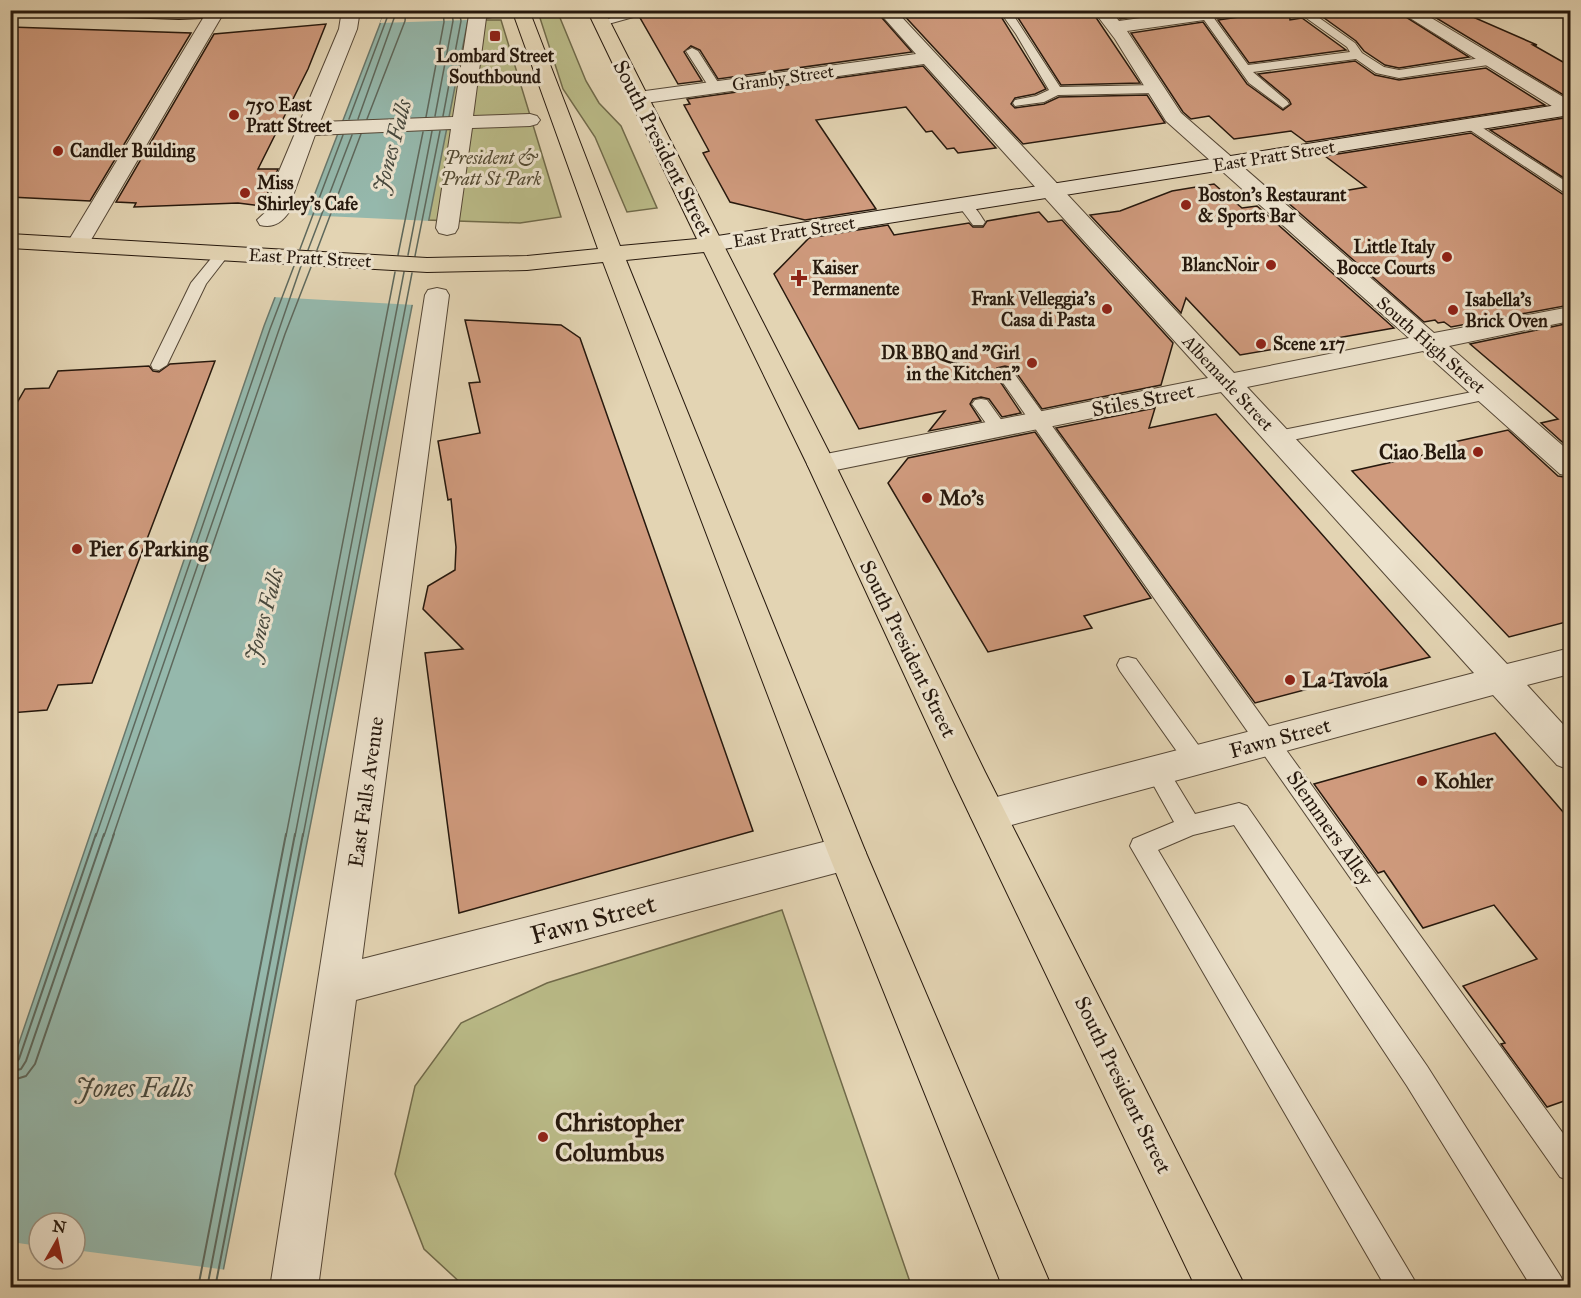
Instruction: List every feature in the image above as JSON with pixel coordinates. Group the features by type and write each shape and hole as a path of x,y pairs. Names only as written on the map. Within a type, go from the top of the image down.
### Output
{"main road":[{"path":"64,10 214,14 275,10"},
{"path":"519,10 534,43 611,256 848,853 1028,1287"},
{"name":"South President Street","path":"598,17 821,464 989,815 1222,1287"},
{"name":"East Pratt Street","path":"10,241 283,256 432,280 527,263 711,244"}],"street":[{"path":"268,220 275,216 281,208 279,204 288,176 348,29 351,10"},
{"name":"Albemarle Street","path":"885,10 1570,755"},
{"name":"South High Street","path":"1101,10 1116,27 1173,117 1570,467"},
{"path":"1116,27 1204,13 1239,10"},
{"path":"1405,10 1570,109"},
{"path":"447,228 478,15 486,13"},
{"path":"77,244 214,14"},
{"name":"Granby Street","path":"638,98 928,58"},
{"name":"East Pratt Street","path":"711,244 1570,109"},
{"path":"307,129 530,120"},
{"name":"East Falls Avenue","path":"294,1287 339,985 432,280"},
{"name":"Stiles Street","path":"821,464 1570,314"},
{"name":"Fawn Street","path":"989,815 1570,661"},
{"name":"Fawn Street","path":"339,985 848,853"}],"lane":[{"path":"1004,10 1021,33 1056,92"},
{"path":"1299,10 1351,45 1358,55 1380,70 1399,74 1488,61"},
{"path":"1204,13 1253,80 1283,104"},
{"path":"598,17 633,14"},
{"path":"692,51 715,87"},
{"path":"1245,69 1358,55"},
{"path":"1019,103 1040,99 1056,92 1155,89"},
{"path":"1472,125 1570,190"},
{"path":"965,205 978,222"},
{"path":"159,365 199,283 223,253"},
{"name":"Slemmers Alley","path":"1005,373 1570,1167"},
{"path":"1278,437 1487,394"},
{"path":"981,404 999,429"},
{"path":"1128,665 1196,760"},
{"path":"1156,770 1189,826"},
{"path":"1404,1287 1142,846 1189,826 1239,813 1417,1076 1550,1287"}],"green space":[{"path":"558,13 586,81 599,103 621,126 657,208 627,212 595,137 563,89 539,15"},
{"name":"President & Pratt St Park","path":"468,20 501,20 561,217 520,223 426,220"},
{"path":"782,910 910,1282 902,1288 465,1287 424,1249 395,1174 415,1086 461,1023 547,983"}],"water":[{"name":"Jones Falls","path":"385,11 464,11 468,20 220,1287 11,1288 11,1066 264,326"}],"pier":[{"path":"385,10 464,11 468,20 380,23"},
{"path":"303,215 431,221 415,305 272,297"},
{"path":"11,1242 27,1244 27,1271 87,1271 87,1252 227,1270 223,1288 11,1287"}],"building":[{"path":"639,10 875,10 912,52 718,79 700,50 691,46 684,52 702,81 678,84 639,16"},
{"path":"899,10 997,10 1046,89 1015,98 1011,104 1015,108 1044,104 1059,97 1147,95 1165,123 1023,144"},
{"path":"1013,10 1091,10 1140,83 1061,85"},
{"path":"1113,10 1178,10 1120,19"},
{"path":"1249,10 1289,10 1290,20 1302,18 1346,50 1249,63 1218,20 1239,17"},
{"path":"1353,10 1395,10 1469,57 1399,68 1385,65 1320,15"},
{"path":"1423,10 1457,10 1537,45 1533,45 1570,66 1570,99"},
{"path":"1203,22 1247,84 1283,110 1291,104 1289,100 1258,74 1355,61 1375,75 1399,80 1486,68 1545,105 1306,142 1291,131 1234,139 1209,116 1191,119 1183,112 1131,33"},
{"name":"750 East Pratt Street","path":"326,24 308,69 258,169 278,169 262,206 238,203 134,207 136,203 116,202 214,34"},
{"path":"10,27 191,33 90,201 10,197"},
{"path":"923,66 996,148 958,153 954,148 947,149 932,131 926,132 906,107 816,120 876,209 805,220 730,202 703,153 709,151 684,105 690,104 687,99"},
{"path":"1570,117 1570,182 1490,130"},
{"path":"1471,133 1564,195 1570,196 1570,305 1451,327 1435,320 1424,322 1286,201 1366,187 1325,156"},
{"path":"1214,184 1242,208 1257,206 1394,328 1240,355 1186,298 1181,313 1090,215 1120,211 1172,191"},
{"path":"1039,212 1048,222 1062,220 1173,343 1161,385 1042,409 1013,368 1005,366 997,368 995,374 1021,413 1002,417 989,399 981,397 973,399 970,404 981,421 929,431 945,411 859,429 774,274 809,238 888,225 894,235 969,223 973,227 983,227 987,221"},
{"path":"465,320 561,325 580,338 753,831 459,913 425,653 463,649 423,609 428,586 455,570 456,547 451,499 448,500 438,441 480,433 469,383 480,382"},
{"path":"1570,323 1570,449 1541,423 1558,419 1470,344"},
{"name":"Pier 6 Parking","path":"215,361 92,683 58,685 47,710 10,713 10,415 25,389 49,388 58,371 149,366 153,371 159,372 170,364"},
{"path":"1155,408 1149,428 1216,414 1430,657 1255,703 1056,428"},
{"path":"1508,430 1558,476 1570,478 1570,621 1509,637 1352,471 1451,449 1445,444"},
{"path":"1035,432 1151,598 1084,616 1092,628 988,652 888,483 908,458"},
{"path":"1495,733 1570,820 1570,1099 1547,1107 1501,1044 1505,1043 1463,986 1537,959 1494,905 1423,928 1384,871 1378,873 1314,784"}],"place":[{"name":"Lombard Street Southbound","path":"495,36"},
{"name":"750 East Pratt Street","path":"234,115"},
{"name":"Candler Building","path":"58,151"},
{"name":"Miss Shirley's Cafe","path":"245,193"},
{"name":"Boston’s Restaurant & Sports Bar","path":"1186,205"},
{"name":"Little Italy Bocce Courts","path":"1447,257"},
{"name":"BlancNoir","path":"1271,265"},
{"name":"Kaiser Permanente","path":"799,278"},
{"name":"Frank Velleggia's Casa di Pasta","path":"1107,309"},
{"name":"Isabella's Brick Oven","path":"1453,310"},
{"name":"Scene 217","path":"1261,344"},
{"name":"DR BBQ and \"Girl in the Kitchen\"","path":"1032,363"},
{"name":"Ciao Bella","path":"1478,452"},
{"name":"Mo's","path":"927,498"},
{"name":"Pier 6 Parking","path":"77,549"},
{"name":"La Tavola","path":"1290,680"},
{"name":"Kohler","path":"1422,781"},
{"name":"Christopher Columbus","path":"543,1137"}]}
